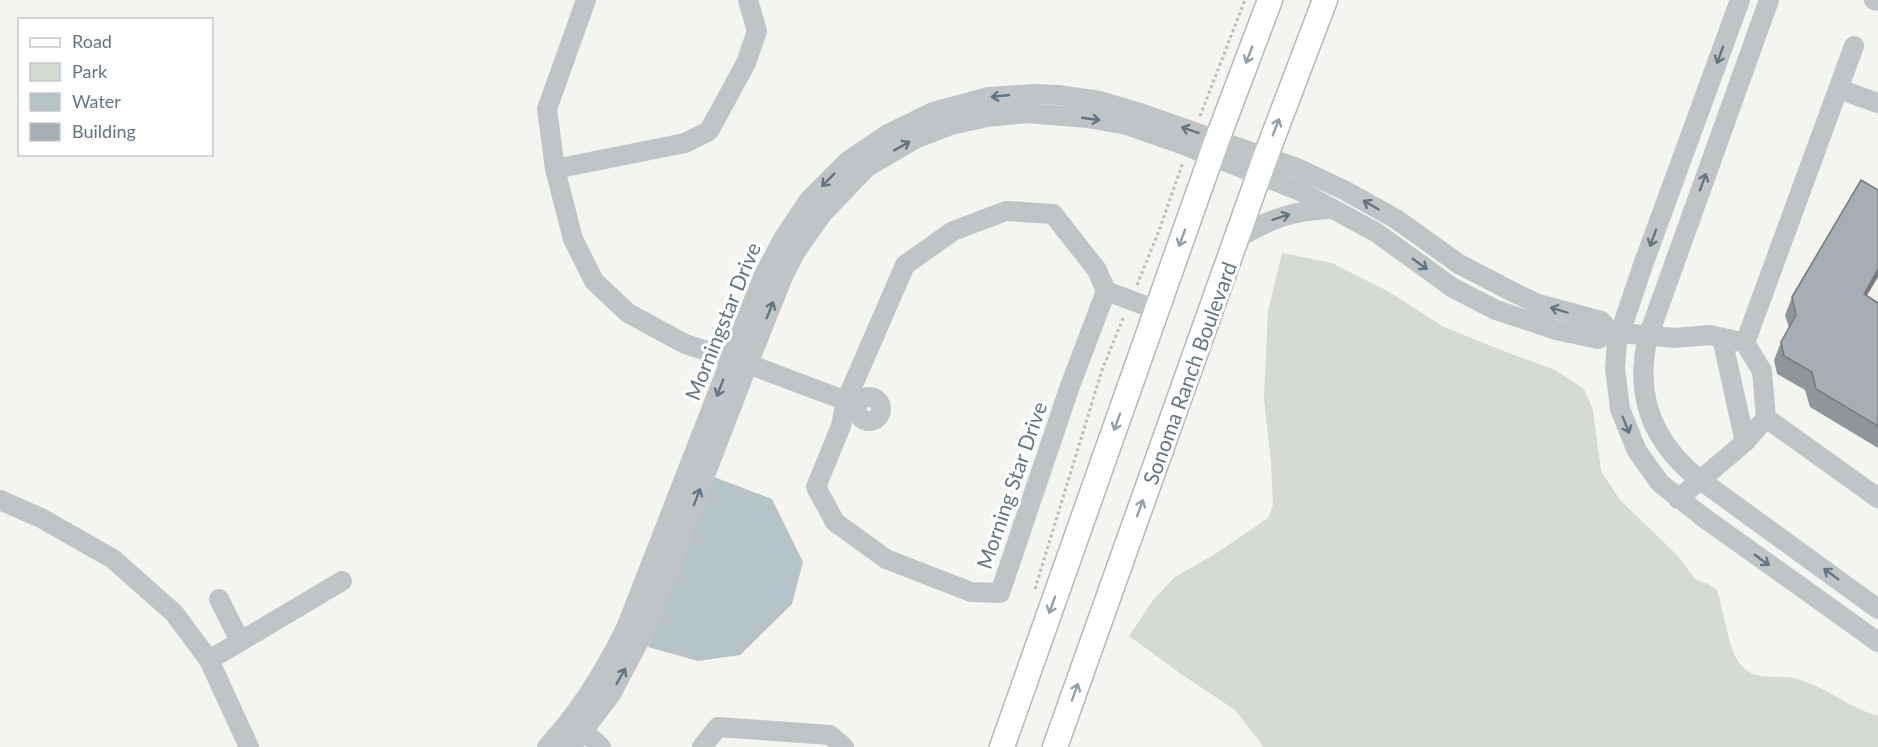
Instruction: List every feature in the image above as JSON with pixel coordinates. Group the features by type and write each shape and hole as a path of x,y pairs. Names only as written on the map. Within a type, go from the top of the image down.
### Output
{"main road":[{"path":"1002,747 1214,148 1270,0"},
{"name":"Sonoma Ranch Boulevard","path":"1055,747 1262,166 1325,0"}],"street":[{"path":"586,0 547,109 555,169 573,239 594,280 628,313 686,344 852,403 905,265 953,231 1006,212 1053,214 1097,270 1106,291 1157,309"},
{"path":"555,169 686,143 709,131 746,63 757,31 748,0"},
{"path":"1740,0 1616,333 1615,368 1622,416 1636,451 1648,469 1678,499 1878,642"},
{"path":"1769,0 1648,337 1643,360 1643,387 1650,414 1668,451 1699,479 1878,609"},
{"path":"1745,343 1854,46"},
{"path":"1839,88 1878,103"},
{"name":"Morningstar Drive","path":"571,747 597,683 626,628 740,362 763,277 796,217 848,161 869,145 933,112 989,98 1058,94 1100,101 1262,166"},
{"path":"1262,166 1329,209 1386,239 1453,288 1496,310 1556,330 1598,339 1616,333 1674,338 1710,334 1745,343 1762,371 1766,418 1745,442 1678,499"},
{"path":"1262,166 1297,168 1335,185 1399,221 1459,264 1538,304 1601,321 1616,333"},
{"path":"1238,238 1282,215 1329,209"},
{"path":"1386,239 1399,221"},
{"name":"Morning Star Drive","path":"852,403 816,487 835,522 886,559 971,592 1000,593 1070,386 1106,291"},
{"path":"1722,338 1745,442"},
{"path":"1766,418 1878,498"},
{"path":"0,500 41,518 113,559 174,613 209,660 249,747"},
{"path":"209,660 342,581"},
{"path":"219,599 240,641"},
{"path":"578,725 601,747"},
{"path":"578,725 614,747"},
{"name":"Morningstar Drive","path":"547,747 578,725"},
{"path":"702,747 718,727 830,735 844,747"}],"path":[{"path":"1034,592 1102,370 1160,228 1191,139 1245,0"}],"green space":[{"path":"1282,253 1332,263 1389,292 1444,327 1555,370 1584,389 1593,410 1601,471 1620,500 1679,557 1695,579 1717,590 1731,646 1738,661 1750,673 1797,679 1878,716 1878,747 1264,747 1235,710 1129,636 1153,600 1175,577 1215,554 1268,518 1273,505 1264,399 1268,311"}],"water":[{"path":"714,477 772,499 803,562 792,604 740,655 698,661 648,647"}],"building":[{"path":"1861,180 1878,190 1878,269 1864,294 1878,303 1878,426 1816,389 1812,372 1784,356 1781,342 1796,315 1792,297"}]}
